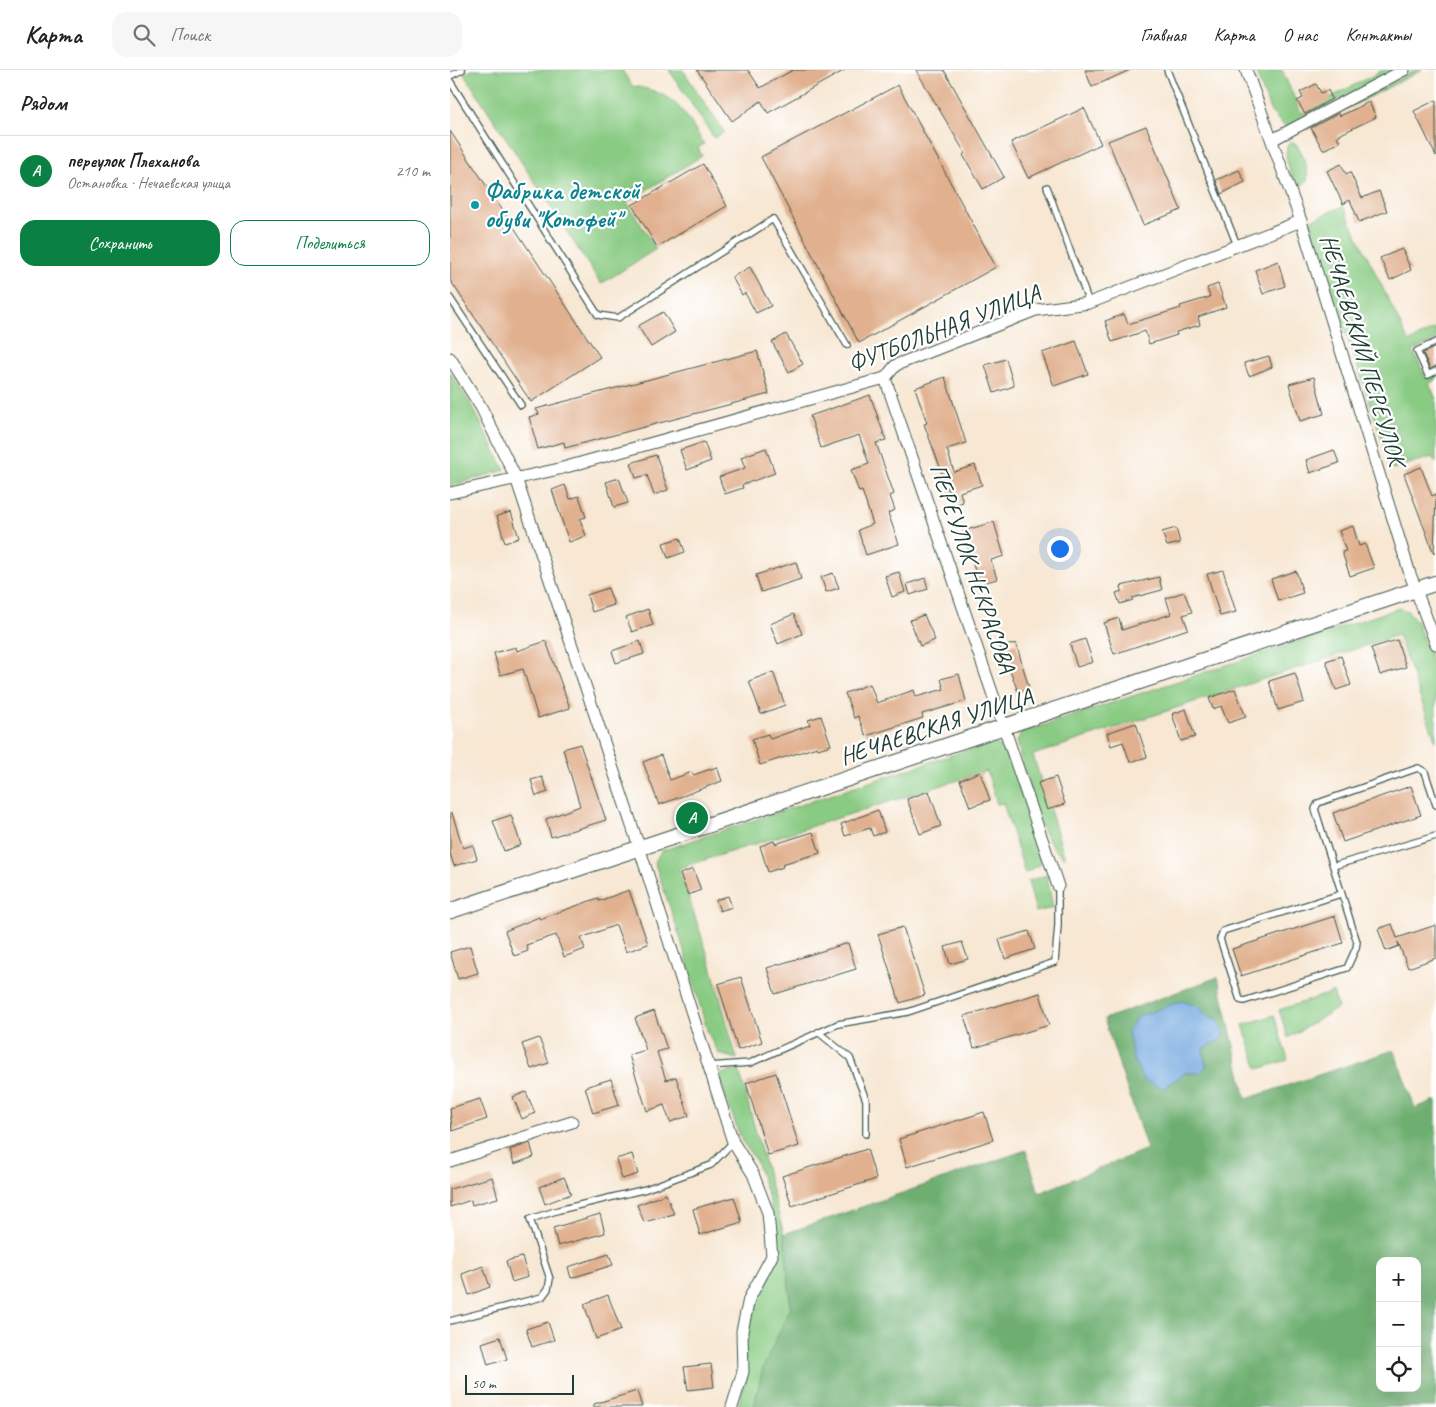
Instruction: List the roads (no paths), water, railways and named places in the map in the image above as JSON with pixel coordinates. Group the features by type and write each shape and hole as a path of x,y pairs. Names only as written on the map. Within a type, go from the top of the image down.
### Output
{"street":[{"name":"НЕЧАЕВСКИЙ ПЕРЕУЛОК","path":"1246,70 1301,221 1415,589 1431,617 1436,644"},
{"path":"1272,140 1404,70"},
{"name":"ФУТБОЛЬНАЯ УЛИЦА","path":"450,493 559,469 885,378 896,365 1036,310 1089,303 1301,221"},
{"path":"450,358 481,407 516,478 639,847 732,1142 753,1174 768,1213 772,1256 749,1298 742,1331 743,1372 732,1407"},
{"name":"ПЕРЕУЛОК НЕКРАСОВА","path":"885,378 1058,886"},
{"name":"НЕЧАЕВСКАЯ УЛИЦА","path":"450,911 1436,583"},
{"path":"450,1161 572,1122"}],"lane":[{"path":"450,76 462,70"},
{"path":"1167,70 1237,245"},
{"path":"450,81 598,315 618,318 773,219 847,345"},
{"path":"1047,187 1089,303"},
{"path":"450,298 520,405"},
{"path":"1436,342 1417,351 1428,375 1436,371"},
{"path":"1342,894 1223,931 1220,934 1240,1000 1253,998 1347,968 1357,945 1342,894 1315,809 1318,803 1418,768 1425,772 1436,805"},
{"path":"1333,866 1436,836"},
{"path":"709,1066 750,1063 838,1024 908,1012 1055,962 1058,925 1058,886"},
{"path":"818,1032 850,1058 866,1100 866,1134"},
{"path":"450,1321 542,1297 548,1289 550,1280 530,1219 646,1189 711,1165 732,1142"}],"water":[{"path":"1181,1001 1198,1006 1208,1016 1218,1019 1225,1037 1203,1049 1206,1067 1199,1073 1185,1073 1164,1088 1144,1081 1133,1059 1128,1031 1137,1017"}],"place":[{"name":"Фабрика детской обуви \"Котофей\"","path":"475,205"},
{"name":"переулок Плеханова","path":"692,818"}]}
